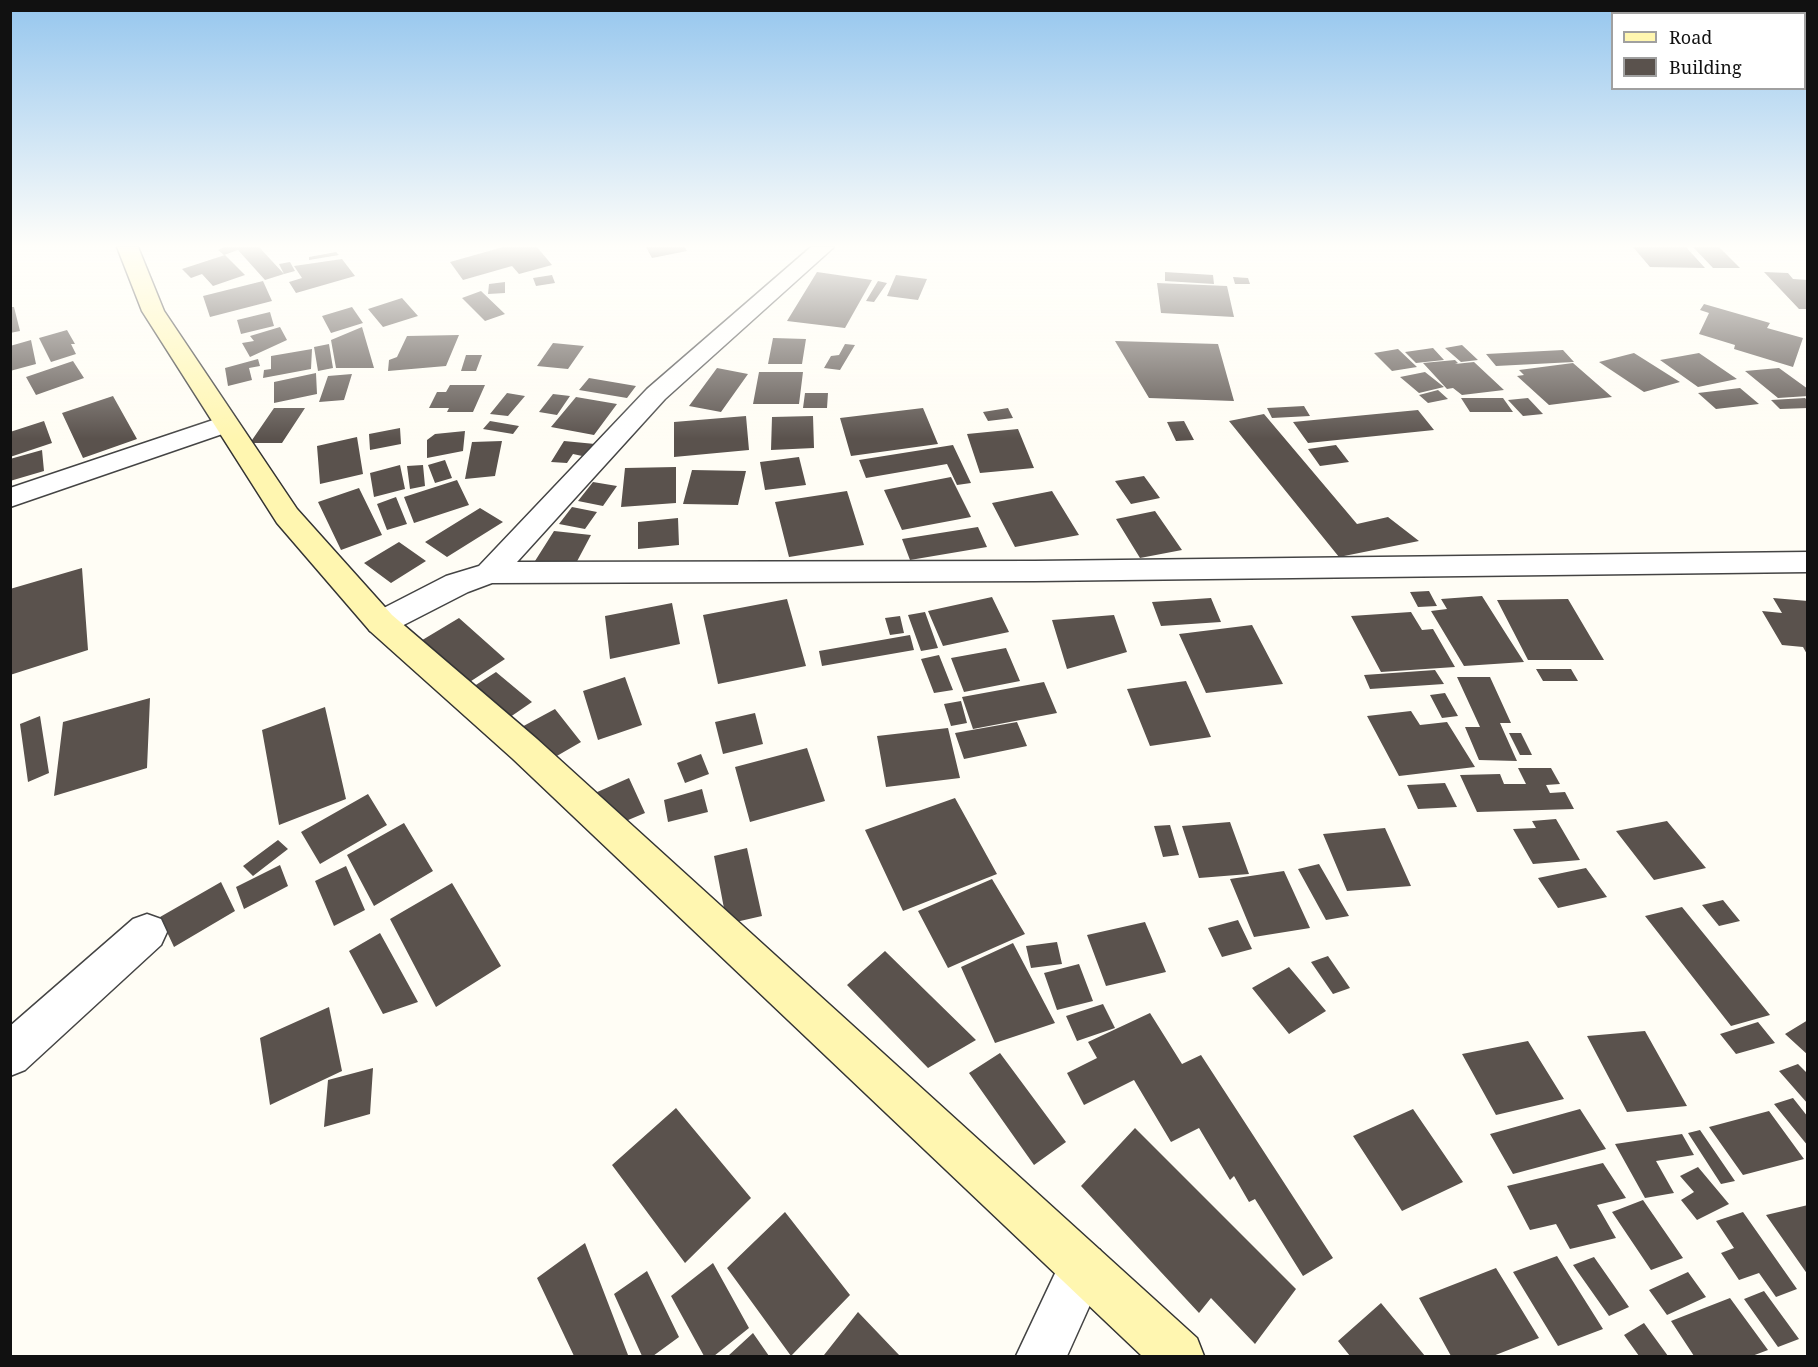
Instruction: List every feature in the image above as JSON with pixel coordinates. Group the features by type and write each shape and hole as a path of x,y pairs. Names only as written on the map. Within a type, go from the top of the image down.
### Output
{"main road":[{"path":"154,311 225,424 287,516 381,623 525,749 1179,1356"}],"street":[{"path":"490,573 656,394 752,311"},
{"path":"10,498 225,424"},
{"path":"381,623 457,584 490,573 1035,571 1808,562"},
{"path":"10,1055 147,932"},
{"path":"1041,1356 1083,1267"}],"building":[{"path":"10,311 15,311 20,331 10,333"},
{"path":"208,311 234,311 210,317"},
{"path":"339,311 355,311 363,323 331,333 322,316"},
{"path":"369,311 413,311 418,316 383,327"},
{"path":"475,311 502,311 505,314 485,321"},
{"path":"793,311 855,311 845,328 787,321"},
{"path":"1161,311 1233,311 1234,317 1161,313"},
{"path":"1702,311 1728,311 1770,323 1767,328 1803,338 1793,367 1734,349 1735,345 1699,334 1709,313"},
{"path":"270,312 274,326 241,334 237,320"},
{"path":"280,327 287,340 250,357 242,343 254,341 250,336"},
{"path":"362,327 374,368 336,368 331,340"},
{"path":"67,330 75,344 71,344 76,354 51,362 39,338"},
{"path":"459,335 446,366 388,371 389,360 397,357 407,336"},
{"path":"773,338 806,339 802,364 768,364"},
{"path":"31,340 36,364 10,371 10,346"},
{"path":"1115,341 1218,344 1234,401 1149,398"},
{"path":"553,343 584,346 568,369 537,366"},
{"path":"329,344 333,368 318,371 314,347"},
{"path":"845,344 855,345 840,370 824,368 831,356 839,355"},
{"path":"1462,345 1478,360 1461,362 1445,348"},
{"path":"1433,348 1444,360 1416,363 1405,352"},
{"path":"312,349 311,369 263,378 264,370 271,369 271,356"},
{"path":"1398,349 1417,367 1392,371 1374,353"},
{"path":"1563,350 1574,362 1496,366 1486,354"},
{"path":"1634,353 1680,382 1644,392 1599,362"},
{"path":"1699,353 1737,379 1698,387 1660,360"},
{"path":"466,355 482,355 476,371 461,371"},
{"path":"258,359 260,366 249,368 252,380 228,386 225,368"},
{"path":"1455,360 1458,363 1455,364 1474,362 1504,390 1462,395 1453,388 1447,389 1423,363"},
{"path":"73,361 84,378 36,395 26,377"},
{"path":"1573,363 1612,397 1549,405 1517,376 1524,375 1519,370"},
{"path":"717,368 748,374 721,412 689,406"},
{"path":"1779,368 1808,389 1808,396 1778,398 1745,371"},
{"path":"759,372 803,372 799,404 753,404"},
{"path":"1425,372 1444,387 1419,393 1400,377"},
{"path":"316,373 317,394 274,403 274,382"},
{"path":"352,374 344,400 319,402 328,376"},
{"path":"589,378 636,386 627,398 579,390"},
{"path":"450,385 485,385 473,412 447,412 449,408 429,408 437,392 446,392"},
{"path":"1740,388 1759,404 1716,409 1698,393"},
{"path":"1438,390 1448,399 1428,403 1419,395"},
{"path":"507,393 525,396 508,416 490,414"},
{"path":"805,393 828,393 827,408 803,408"},
{"path":"553,394 570,396 557,415 539,412"},
{"path":"113,396 137,439 83,458 62,413"},
{"path":"576,397 617,404 594,435 551,427"},
{"path":"1461,398 1503,398 1513,412 1470,412"},
{"path":"1528,398 1543,414 1523,416 1508,400"},
{"path":"1805,398 1808,401 1808,408 1780,409 1771,400"},
{"path":"1304,406 1310,416 1272,418 1267,408"},
{"path":"274,408 305,408 282,443 250,443"},
{"path":"923,408 938,444 851,456 840,418"},
{"path":"1008,408 1013,418 988,421 983,412"},
{"path":"1418,410 1434,430 1308,443 1293,422"},
{"path":"1264,414 1357,524 1388,517 1419,541 1339,557 1229,421"},
{"path":"746,416 749,450 674,457 674,422"},
{"path":"813,416 814,448 771,450 772,417"},
{"path":"44,421 52,443 10,457 10,432"},
{"path":"490,421 519,426 513,434 483,429"},
{"path":"1184,421 1194,440 1176,441 1167,422"},
{"path":"400,428 401,444 370,450 369,434"},
{"path":"1018,429 1034,468 980,473 967,434"},
{"path":"465,431 463,451 427,458 427,440 435,434"},
{"path":"357,437 363,474 320,484 317,446"},
{"path":"502,441 495,476 465,479 472,442"},
{"path":"564,441 595,444 587,457 573,454 567,463 551,462"},
{"path":"953,445 971,483 957,485 947,464 866,478 859,460"},
{"path":"1336,445 1349,462 1320,466 1308,449"},
{"path":"42,450 44,471 10,481 10,459"},
{"path":"799,457 806,485 765,490 760,462"},
{"path":"445,460 452,478 435,483 428,465"},
{"path":"400,465 405,489 374,497 370,473"},
{"path":"423,465 425,486 410,489 407,466"},
{"path":"676,467 676,503 621,507 625,468"},
{"path":"692,470 746,471 738,505 683,504"},
{"path":"1144,476 1160,498 1131,504 1115,481"},
{"path":"951,477 971,517 902,530 884,490"},
{"path":"457,480 469,505 414,523 404,497"},
{"path":"593,482 617,486 603,506 578,501"},
{"path":"359,488 382,535 341,550 318,502"},
{"path":"847,491 864,545 789,557 775,502"},
{"path":"1052,491 1079,535 1015,547 992,503"},
{"path":"396,497 407,524 387,530 377,504"},
{"path":"572,507 597,512 585,529 559,524"},
{"path":"480,508 503,522 447,557 425,542"},
{"path":"1155,511 1182,550 1140,558 1116,519"},
{"path":"678,518 679,545 638,549 638,522"},
{"path":"978,527 987,547 910,560 902,539"},
{"path":"554,531 591,535 574,567 535,561"},
{"path":"399,542 426,561 391,583 364,563"},
{"path":"82,568 88,650 10,675 10,589"},
{"path":"1429,591 1437,606 1418,607 1410,592"},
{"path":"1482,596 1524,662 1464,666 1431,611 1447,609 1441,599"},
{"path":"992,597 1009,632 943,646 928,611"},
{"path":"1211,598 1221,622 1161,626 1152,602"},
{"path":"1773,598 1808,601 1808,656 1803,647 1782,645 1762,611 1782,613"},
{"path":"787,599 806,666 718,684 703,615"},
{"path":"1568,599 1604,660 1528,660 1497,600"},
{"path":"672,603 680,644 610,659 605,616"},
{"path":"925,612 938,648 921,651 908,615"},
{"path":"1411,612 1422,630 1433,629 1455,667 1381,672 1351,616"},
{"path":"1114,615 1127,652 1067,669 1052,620"},
{"path":"900,616 904,633 890,635 885,618"},
{"path":"459,618 505,659 465,685 419,642"},
{"path":"1252,625 1283,684 1206,693 1179,634"},
{"path":"910,635 914,650 822,666 819,651"},
{"path":"1006,648 1020,681 964,692 951,658"},
{"path":"939,655 953,690 934,693 921,659"},
{"path":"1536,669 1571,669 1578,681 1543,681"},
{"path":"1435,670 1444,684 1370,689 1364,675"},
{"path":"496,672 532,702 500,724 465,692"},
{"path":"625,677 642,725 598,740 583,691"},
{"path":"1457,677 1490,677 1511,723 1500,723 1517,761 1479,760 1465,727 1480,727"},
{"path":"1186,681 1211,737 1150,746 1127,689"},
{"path":"1044,682 1057,713 973,729 962,697"},
{"path":"1445,693 1458,716 1442,718 1430,695"},
{"path":"150,698 147,768 54,796 63,722"},
{"path":"961,701 967,723 951,726 944,704"},
{"path":"325,707 346,799 279,825 262,730"},
{"path":"555,709 581,742 543,764 518,729"},
{"path":"1411,711 1420,725 1447,722 1475,767 1399,776 1367,716"},
{"path":"755,713 763,744 723,754 715,722"},
{"path":"40,716 49,773 28,782 20,724"},
{"path":"1017,722 1027,746 964,759 955,733"},
{"path":"948,728 960,778 886,787 877,736"},
{"path":"1509,733 1521,733 1532,755 1520,755"},
{"path":"807,748 825,801 750,822 735,767"},
{"path":"701,754 709,774 685,783 677,763"},
{"path":"1518,768 1551,768 1560,784 1546,785 1550,793 1565,792 1574,809 1477,812 1460,775 1500,774 1504,784 1526,784"},
{"path":"629,778 645,813 609,828 595,793"},
{"path":"1445,783 1457,807 1418,809 1407,785"},
{"path":"702,789 708,812 668,822 664,800"},
{"path":"368,794 387,825 320,864 301,832"},
{"path":"955,798 997,874 903,911 865,830"},
{"path":"1556,819 1580,860 1533,864 1513,829 1536,828 1532,821"},
{"path":"1667,821 1706,868 1654,880 1616,831"},
{"path":"1230,822 1249,874 1199,878 1182,826"},
{"path":"404,823 433,871 374,906 347,855"},
{"path":"1170,825 1179,855 1163,857 1154,826"},
{"path":"1385,828 1411,886 1347,891 1323,834"},
{"path":"278,840 288,849 253,876 243,866"},
{"path":"747,848 762,916 727,924 714,856"},
{"path":"1319,864 1349,916 1326,920 1298,869"},
{"path":"280,865 288,886 244,909 236,887"},
{"path":"346,866 365,910 334,926 315,881"},
{"path":"1586,868 1607,897 1558,908 1538,878"},
{"path":"1284,871 1310,928 1254,937 1230,879"},
{"path":"992,879 1025,934 948,968 918,911"},
{"path":"221,882 235,911 174,947 160,917"},
{"path":"452,883 501,966 436,1007 390,919"},
{"path":"1723,900 1740,921 1719,926 1702,905"},
{"path":"1682,907 1770,1015 1731,1026 1645,916"},
{"path":"1238,920 1252,949 1222,957 1208,928"},
{"path":"1145,922 1166,972 1106,986 1087,935"},
{"path":"380,933 418,1002 383,1014 349,951"},
{"path":"1057,942 1062,964 1031,968 1026,946"},
{"path":"1013,943 1055,1023 995,1043 961,967"},
{"path":"885,951 976,1040 928,1068 847,985"},
{"path":"1328,956 1350,988 1333,994 1311,962"},
{"path":"1079,964 1093,1001 1057,1010 1044,973"},
{"path":"1289,967 1326,1011 1289,1034 1252,988"},
{"path":"1103,1004 1115,1028 1077,1041 1066,1016"},
{"path":"329,1007 342,1071 270,1105 260,1038"},
{"path":"1150,1013 1182,1064 1201,1055 1333,1258 1303,1276 1255,1199 1249,1202 1234,1176 1230,1180 1199,1128 1171,1142 1134,1080 1084,1105 1067,1073 1097,1058 1088,1042"},
{"path":"1808,1020 1808,1055 1785,1034"},
{"path":"1758,1022 1775,1043 1736,1054 1720,1034"},
{"path":"1645,1031 1687,1106 1627,1112 1587,1036"},
{"path":"1528,1041 1564,1099 1496,1115 1462,1054"},
{"path":"1000,1053 1066,1142 1034,1165 969,1073"},
{"path":"1798,1064 1808,1074 1808,1104 1779,1071"},
{"path":"373,1068 370,1114 324,1127 328,1080"},
{"path":"1793,1098 1808,1117 1808,1146 1774,1104"},
{"path":"676,1108 751,1198 685,1263 612,1165"},
{"path":"1413,1109 1463,1182 1402,1211 1353,1136"},
{"path":"1580,1109 1606,1149 1513,1174 1490,1134"},
{"path":"1769,1111 1804,1159 1743,1175 1709,1127"},
{"path":"1135,1128 1296,1289 1255,1344 1211,1298 1199,1313 1081,1186"},
{"path":"1700,1130 1735,1181 1721,1184 1688,1133"},
{"path":"1682,1134 1694,1155 1656,1161 1674,1193 1645,1198 1615,1144"},
{"path":"1603,1163 1626,1198 1597,1205 1616,1238 1570,1249 1556,1224 1530,1230 1507,1186"},
{"path":"1698,1167 1729,1204 1697,1220 1681,1200 1694,1192 1680,1176"},
{"path":"1643,1200 1683,1258 1651,1270 1612,1212"},
{"path":"1808,1205 1808,1275 1766,1215"},
{"path":"785,1212 850,1295 791,1356 727,1268"},
{"path":"1743,1212 1797,1289 1776,1297 1759,1273 1739,1280 1721,1253 1734,1248 1716,1221"},
{"path":"585,1243 628,1355 626,1356 574,1356 537,1278"},
{"path":"1557,1256 1603,1329 1558,1346 1513,1272"},
{"path":"1594,1257 1629,1307 1609,1316 1573,1265"},
{"path":"713,1263 749,1328 714,1356 704,1356 671,1296"},
{"path":"1496,1268 1539,1338 1493,1356 1451,1356 1419,1298"},
{"path":"647,1271 679,1337 653,1356 642,1356 614,1294"},
{"path":"1688,1272 1706,1297 1667,1315 1649,1290"},
{"path":"1764,1291 1799,1339 1778,1347 1744,1299"},
{"path":"1730,1298 1768,1350 1752,1356 1694,1356 1671,1321"},
{"path":"1381,1303 1425,1356 1350,1356 1338,1341"},
{"path":"858,1312 900,1356 824,1355"},
{"path":"1644,1323 1668,1356 1639,1356 1624,1335"},
{"path":"753,1333 769,1356 728,1356"}]}
